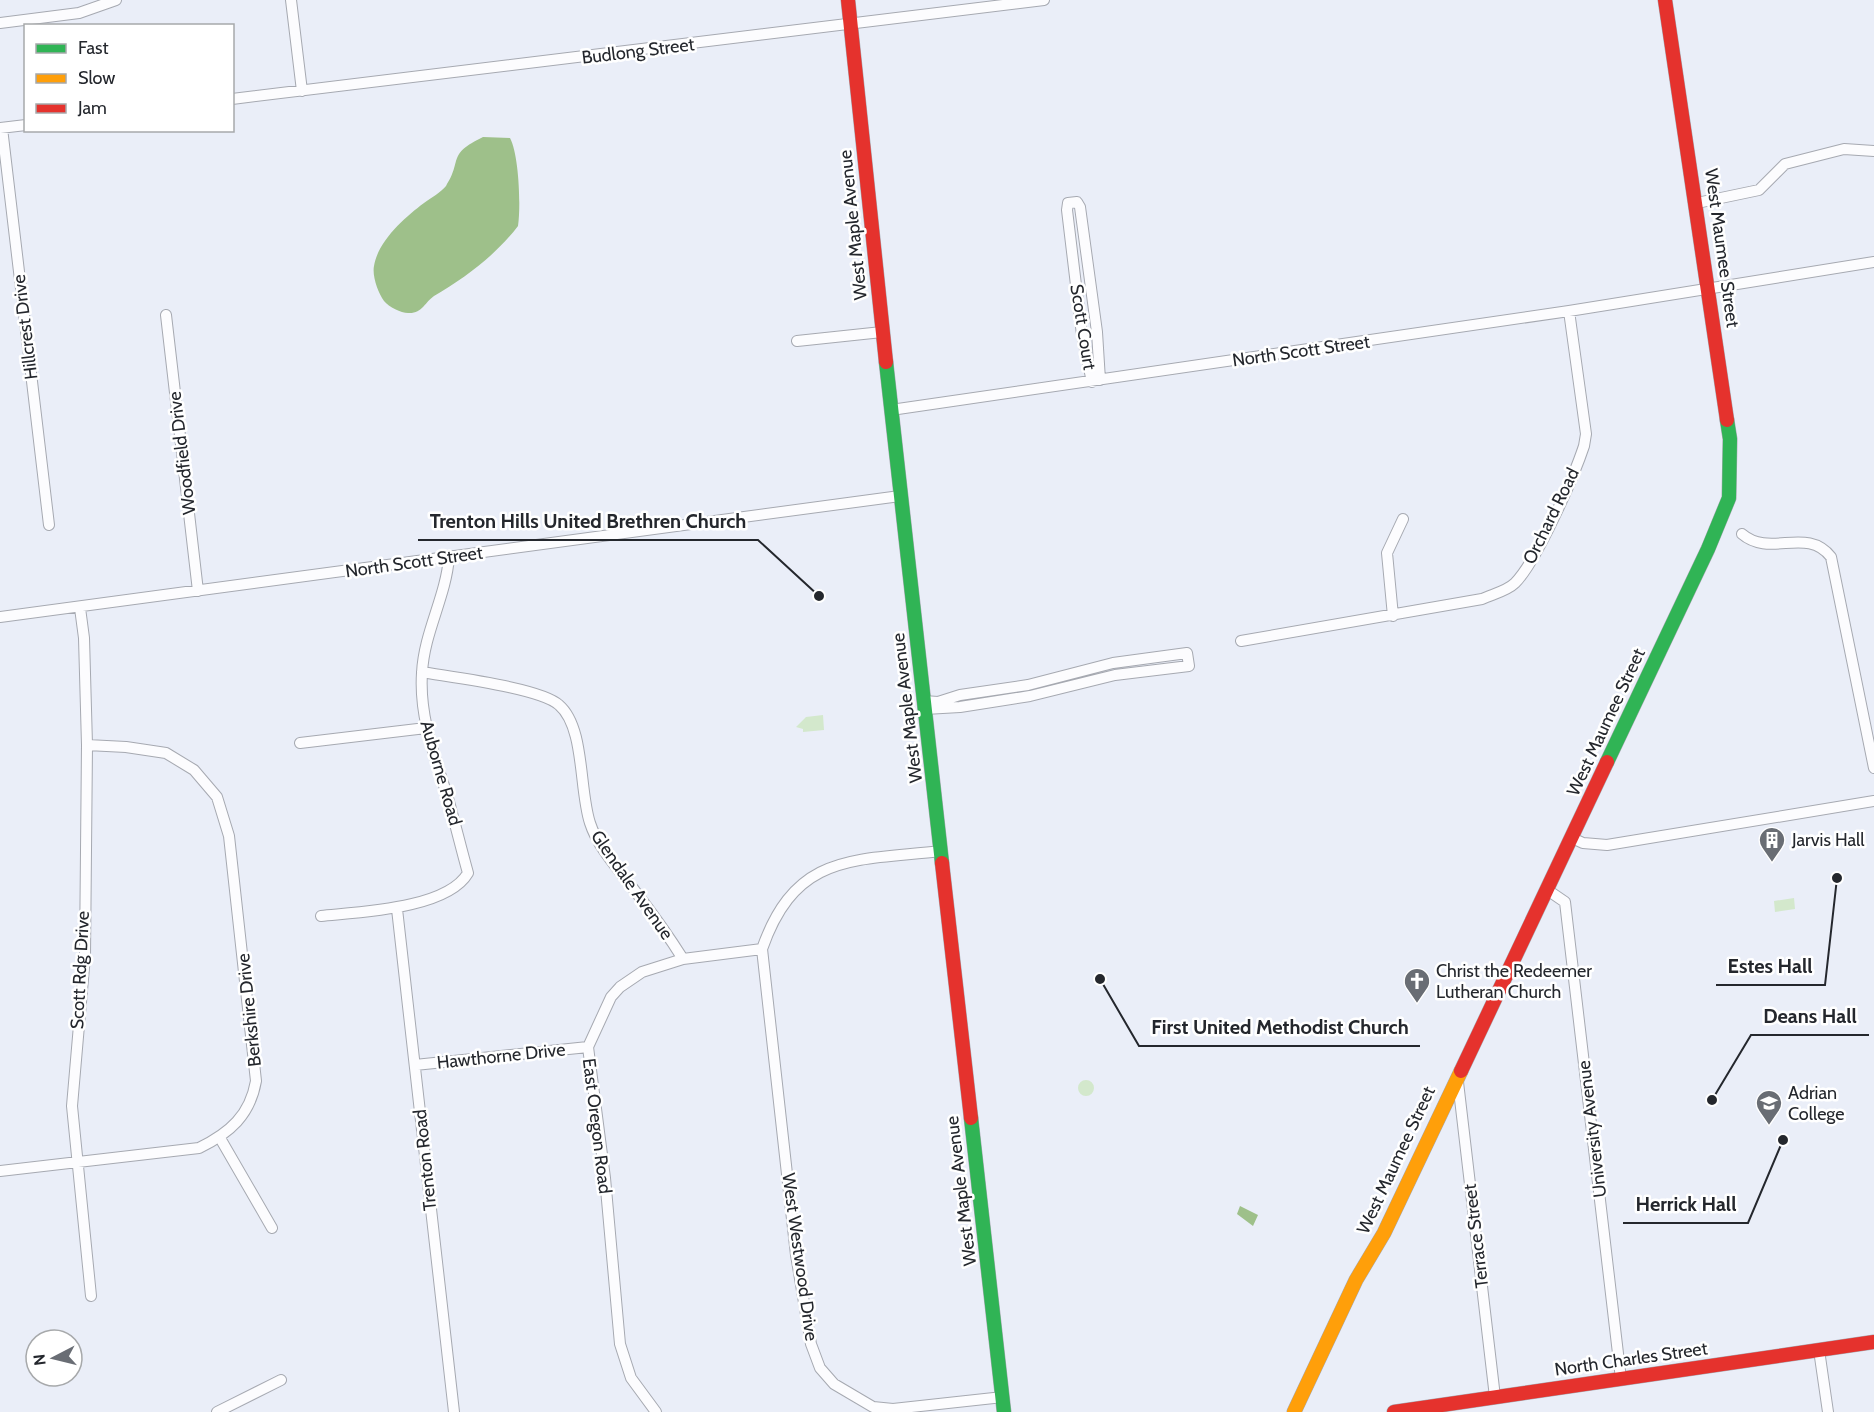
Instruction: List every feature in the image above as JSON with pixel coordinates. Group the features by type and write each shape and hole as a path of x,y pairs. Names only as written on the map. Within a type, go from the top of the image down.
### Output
{"street":[{"path":"0,23 79,13 116,0"},
{"path":"291,0 302,91"},
{"name":"West Maple Avenue","path":"848,0 900,496 1005,1412"},
{"name":"Budlong Street","path":"234,99 1044,0"},
{"name":"West Maumee Street","path":"1294,1412 1356,1280 1384,1233 1708,549 1728,498 1730,439 1710,290 1665,0"},
{"path":"1,128 24,125"},
{"name":"Hillcrest Drive","path":"1,128 49,525"},
{"path":"1697,203 1759,190 1785,164 1844,149 1874,150"},
{"name":"Scott Court","path":"1077,202 1080,207 1089,271 1096,381 1082,335 1066,210 1068,203 1077,202"},
{"name":"North Scott Street","path":"891,410 1710,290 1874,262"},
{"name":"Scott Court","path":"1074,272 1089,271"},
{"name":"Orchard Road","path":"1240,641 1482,599 1508,588 1517,581 1536,551 1584,446 1586,434 1569,311"},
{"name":"Woodfield Drive","path":"166,315 198,591"},
{"path":"797,341 882,332"},
{"name":"North Scott Street","path":"0,618 900,496"},
{"path":"1393,616 1387,553 1403,519"},
{"path":"1742,534 1759,544 1805,541 1824,548 1831,558 1874,768"},
{"name":"Auborne Road","path":"397,909 444,895 461,885 468,873 426,728 422,672 428,635 448,574 449,557"},
{"name":"Scott Rdg Drive","path":"77,609 82,644 87,745 85,956 72,1078 76,1162 91,1296"},
{"path":"924,705 960,695 1029,691 1115,675 1189,666 1187,653 1113,663 1029,691"},
{"path":"1113,663 1115,675"},
{"name":"Glendale Avenue","path":"422,672 543,696 558,704 569,716 575,729 582,795 591,825 609,858 683,959"},
{"path":"300,743 426,728"},
{"name":"Berkshire Drive","path":"0,1171 199,1148 220,1138 236,1125 252,1100 256,1081 226,819 217,797 202,778 175,758 154,750 87,745"},
{"path":"1572,837 1583,843 1607,844 1874,801"},
{"path":"762,949 769,929 790,895 803,881 818,872 844,862 941,851"},
{"name":"University Avenue","path":"1546,889 1565,902 1621,1379"},
{"path":"321,916 397,909"},
{"name":"Trenton Road","path":"397,909 454,1412"},
{"name":"East Oregon Road","path":"656,1412 631,1378 620,1344 605,1178 588,1047 603,1010 620,987 655,966 683,959 762,949"},
{"name":"West Westwood Drive","path":"762,949 796,1255 811,1344 820,1368 834,1384 873,1407 893,1409 1003,1397"},
{"name":"Hawthorne Drive","path":"415,1065 588,1047"},
{"name":"Terrace Street","path":"1457,1075 1495,1397"},
{"path":"220,1138 272,1228"},
{"name":"North Charles Street","path":"1394,1412 1874,1342"},
{"path":"1820,1350 1828,1412"},
{"path":"218,1412 281,1380"}],"shaded area":[{"path":"483,137 510,138 518,181 518,226 490,256 457,282 434,296 420,310 408,313 395,309 384,301 375,279 374,266 381,248 401,222 446,186 460,154 471,143"},
{"path":"823,715 824,730 803,732 803,729 796,727 806,717"},
{"path":"1794,898 1795,909 1775,912 1774,901"},
{"path":"1083,1080 1089,1080 1094,1088 1092,1094 1083,1096 1078,1091 1078,1085"},
{"path":"1240,1206 1258,1215 1253,1226 1237,1214"}],"traffic: fast":[{"path":"886,362 942,863"},
{"path":"1607,762 1708,549 1729,498 1730,439 1727,420"},
{"path":"971,1118 1004,1412"}],"traffic: slow":[{"path":"1294,1412 1356,1280 1384,1233 1461,1071"}],"traffic: jam":[{"path":"848,0 886,362"},
{"path":"1665,0 1727,420"},
{"path":"1461,1071 1607,762"},
{"path":"942,863 971,1118"},
{"path":"1394,1412 1874,1342"}],"place":[{"name":"Trenton Hills United Brethren Church","path":"819,596"},
{"name":"Jarvis Hall","path":"1772,863"},
{"name":"Estes Hall","path":"1837,878"},
{"name":"First United Methodist Church","path":"1100,979"},
{"name":"Christ the Redeemer Lutheran Church","path":"1417,1004"},
{"name":"Deans Hall","path":"1712,1100"},
{"name":"Adrian College","path":"1769,1126"},
{"name":"Herrick Hall","path":"1783,1140"}]}
